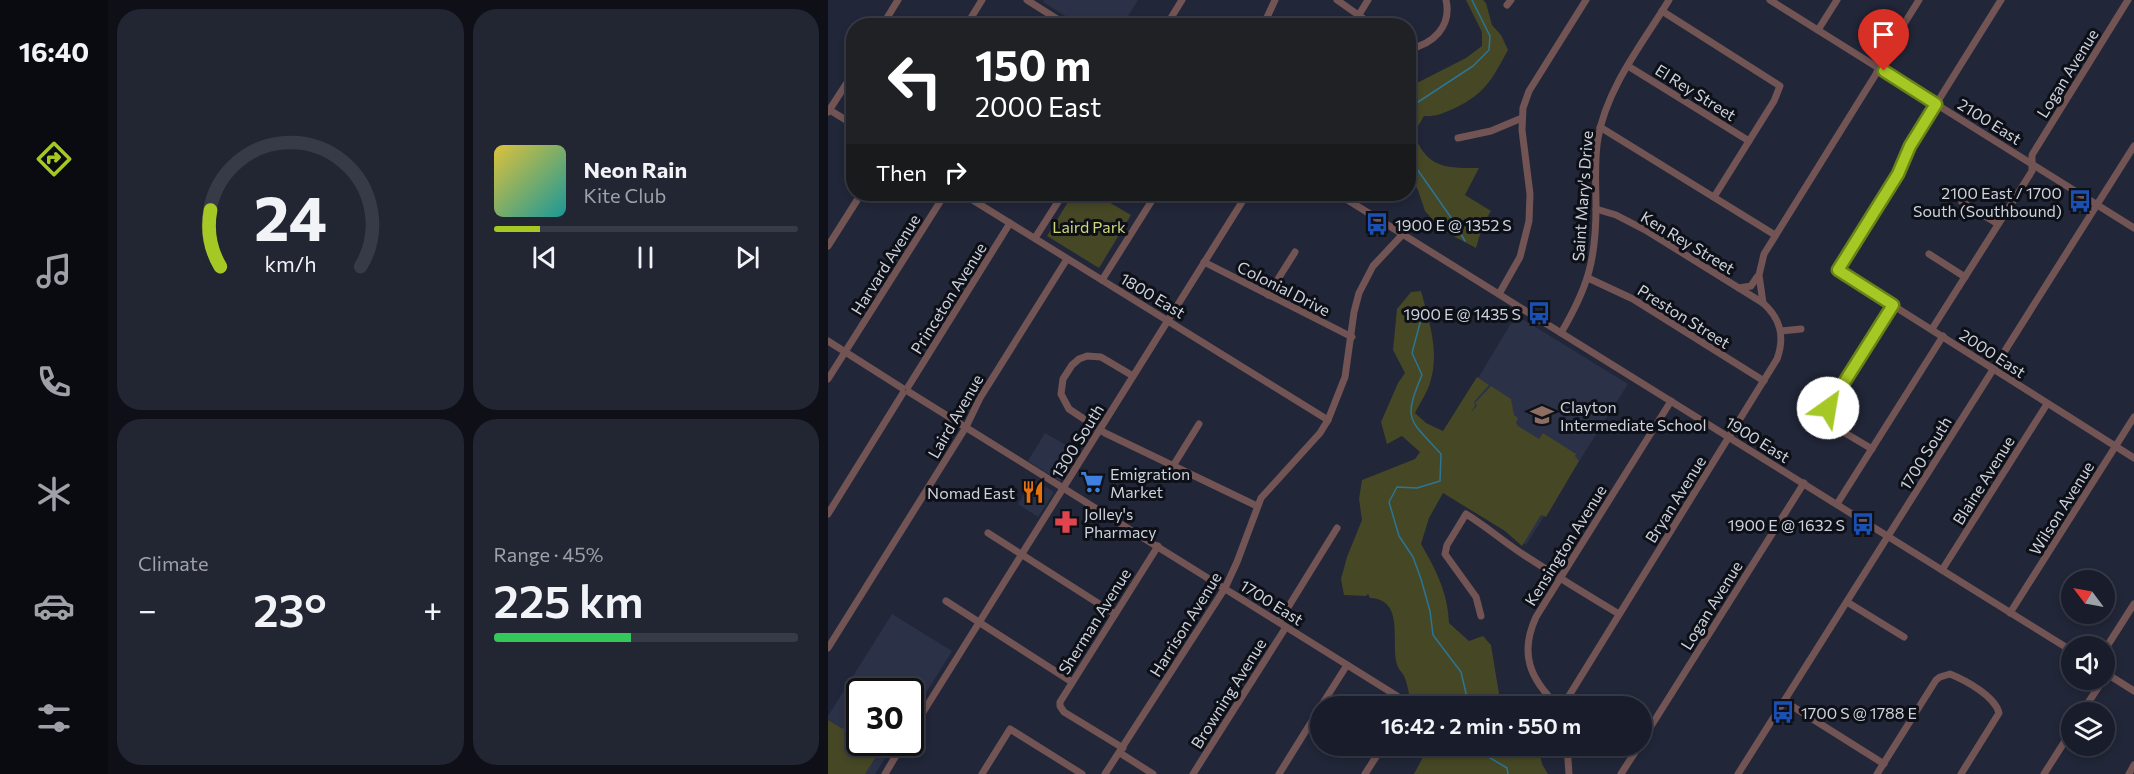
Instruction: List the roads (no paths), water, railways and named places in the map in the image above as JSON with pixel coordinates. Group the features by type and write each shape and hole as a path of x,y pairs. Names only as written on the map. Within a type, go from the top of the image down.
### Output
{"street":[{"path":"887,18 898,0"},
{"path":"971,18 982,0"},
{"path":"1027,0 1055,18"},
{"path":"1171,18 1182,0"},
{"path":"1267,18 1275,0"},
{"path":"1337,0 1364,18"},
{"path":"1357,18 1368,0"},
{"path":"1416,46 1427,43 1440,32 1447,16 1446,0"},
{"path":"1499,294 1520,256 1529,221 1530,194 1522,118 1523,108 1529,91 1586,0"},
{"name":"Saint Mary's Drive","path":"1561,333 1577,306 1588,279 1594,246 1596,151 1600,127 1609,102 1628,66 1670,0"},
{"name":"2100 East","path":"1770,0 2134,228"},
{"path":"1818,30 1837,0"},
{"path":"1801,328 1781,331 1774,315 1763,303 1759,275 1764,254 1876,74 1881,61 1919,0"},
{"path":"1936,104 2001,0"},
{"name":"Logan Avenue","path":"1932,329 2032,171 2032,155 2128,0"},
{"path":"1662,11 1780,86 1774,101 1714,197"},
{"name":"El Rey Street","path":"1628,66 1749,141"},
{"path":"846,84 829,110 846,120"},
{"name":"2000 East","path":"1936,104 1910,146 1898,174 1838,270 2134,458"},
{"path":"1458,138 1491,131 1522,118"},
{"path":"1600,127 1775,235"},
{"name":"1700 South","path":"1738,774 2134,146"},
{"path":"828,246 857,201"},
{"name":"Harvard Avenue","path":"828,380 941,201"},
{"name":"1800 East","path":"977,201 1328,420"},
{"path":"1035,238 1059,201"},
{"path":"1102,280 1152,201"},
{"name":"1300 South","path":"924,711 1243,201"},
{"name":"1900 East","path":"1351,201 2061,644"},
{"path":"1962,202 1998,224"},
{"name":"Ken Rey Street","path":"1596,209 1609,212 1632,223 1763,303"},
{"name":"Princeton Avenue","path":"828,514 1010,223"},
{"name":"Harrison Avenue","path":"1105,774 1225,588 1257,506 1266,491 1320,433 1328,420 1345,377 1354,312 1365,280 1373,266 1403,234"},
{"path":"1268,295 1295,252"},
{"path":"1929,254 1965,277"},
{"name":"Laird Avenue","path":"828,648 966,428 980,398 1067,259"},
{"name":"Colonial Drive","path":"1204,262 1352,337"},
{"path":"1739,288 1751,286 1759,275"},
{"name":"Preston Street","path":"1588,279 1633,299 1764,381"},
{"path":"1872,449 1824,418 1893,305"},
{"name":"Bryan Avenue","path":"1569,696 1777,359 1782,339 1781,331"},
{"path":"1837,504 1943,336"},
{"name":"1700 East","path":"828,341 1396,696"},
{"path":"1133,376 1095,355 1079,359 1069,369 1061,385 1060,394 1069,409 1100,429 1257,506"},
{"name":"Kensington Avenue","path":"1550,696 1533,675 1530,665 1527,644 1536,617 1671,401"},
{"name":"Blaine Avenue","path":"1942,570 2047,404"},
{"name":"Wilson Avenue","path":"2010,613 2134,417"},
{"path":"1173,466 1199,423"},
{"name":"Logan Avenue","path":"1652,725 1804,483"},
{"path":"1481,616 1476,597 1445,554 1466,514 1496,533 1506,543 1619,614"},
{"name":"Browning Avenue","path":"1279,622 1337,528"},
{"path":"988,533 1115,614"},
{"name":"Sherman Avenue","path":"1122,750 1064,712 1060,702 1158,546"},
{"path":"946,601 1072,682"},
{"path":"1847,602 1904,637"},
{"path":"2114,636 2134,604"},
{"name":"Browning Avenue","path":"1193,774 1286,627"},
{"path":"1328,696 1347,665"},
{"path":"1877,774 1940,677 1950,674 1991,698 1999,713 1961,774"},
{"path":"2115,681 2134,691"},
{"path":"1784,701 1884,764"},
{"path":"1279,774 1310,725"},
{"path":"982,774 1010,729 1082,774"},
{"path":"2044,774 2061,747"},
{"path":"1122,750 1153,774"},
{"path":"885,774 896,756"},
{"path":"1365,774 1377,756"},
{"path":"1568,756 1569,774"},
{"name":"Logan Avenue","path":"1621,774 1632,756"},
{"path":"2128,774 2134,765"}],"waterway":[{"path":"1416,103 1473,66 1489,50 1490,36 1472,0"},
{"path":"1416,167 1465,241"},
{"path":"1420,323 1412,353 1422,375 1412,402 1412,419 1422,434 1441,454 1440,481 1417,488 1397,487 1389,502 1399,536 1413,557 1421,579 1430,611 1433,635 1461,672 1467,696"},
{"path":"1487,756 1507,768 1508,774"}],"place":[{"name":"2100 East / 1700 South (Southbound)","path":"2080,201"},
{"name":"1900 E @ 1352 S","path":"1377,224"},
{"name":"1900 E @ 1435 S","path":"1539,313"},
{"name":"Clayton Intermediate School","path":"1542,415"},
{"name":"Emigration Market","path":"1092,482"},
{"name":"Nomad East","path":"1033,492"},
{"name":"Jolley's Pharmacy","path":"1066,522"},
{"name":"1900 E @ 1632 S","path":"1863,524"},
{"name":"1700 S @ 1788 E","path":"1783,712"}],"park label":[{"name":"Laird Park","path":"1089,226"}]}
